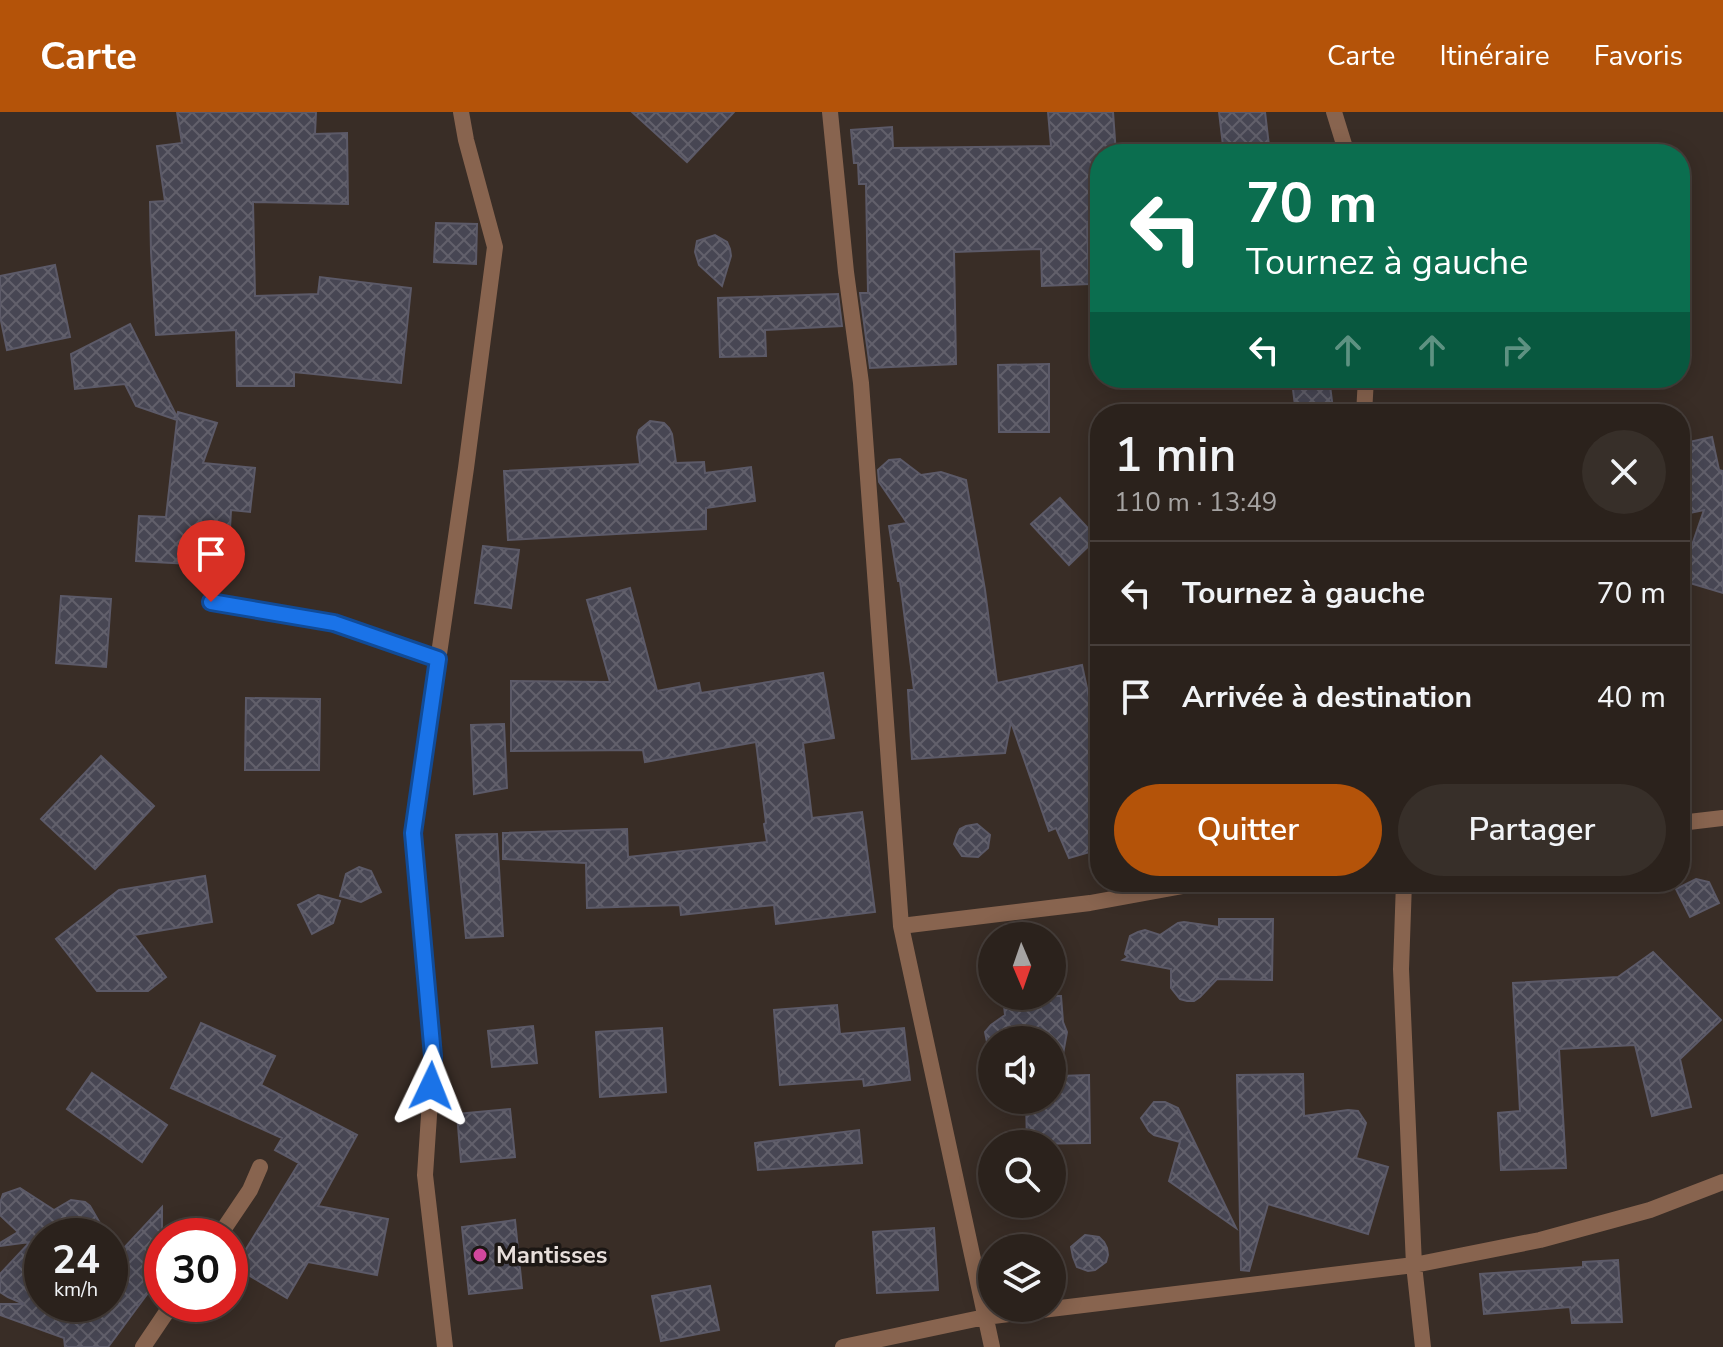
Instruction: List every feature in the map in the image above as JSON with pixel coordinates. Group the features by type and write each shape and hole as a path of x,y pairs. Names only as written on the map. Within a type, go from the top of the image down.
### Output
{"street":[{"path":"445,1347 425,1175 433,1056 413,833 495,247 461,112"},
{"path":"830,112 861,383 901,926 978,1284"},
{"path":"1334,112 1344,144"},
{"path":"211,602 334,623 438,659"},
{"path":"1690,822 1723,818"},
{"path":"901,926 1090,903 1150,892"},
{"path":"1404,892 1401,969 1414,1265 1423,1347"},
{"path":"231,1218 250,1190 260,1167"},
{"path":"1066,1307 1414,1265 1540,1240 1650,1210 1723,1182"},
{"path":"843,1347 978,1318"},
{"path":"143,1347 160,1322"},
{"path":"986,1322 992,1347"}],"building":[{"path":"177,112 316,112 315,134 347,133 348,204 253,202 255,296 318,294 320,277 411,288 401,383 294,372 294,386 237,386 236,330 156,335 150,202 165,201 157,146 182,143"},
{"path":"632,112 734,112 687,162"},
{"path":"1048,112 1113,112 1115,144 1090,144 1090,222 1087,222 1089,284 1042,286 1041,249 954,252 956,364 870,368 860,293 868,293 866,184 859,184 851,130 892,127 893,148 1051,146"},
{"path":"1219,112 1265,112 1269,144 1223,144"},
{"path":"436,223 477,224 476,264 434,262"},
{"path":"715,235 727,242 731,256 722,286 699,265 695,252 697,241"},
{"path":"55,265 70,337 7,350 0,316 0,276"},
{"path":"838,294 842,326 765,330 766,356 720,357 718,298"},
{"path":"130,324 177,417 178,412 217,423 203,463 255,468 250,512 231,510 228,566 136,561 139,516 166,517 177,420 136,406 125,384 75,389 71,354"},
{"path":"1049,364 1049,432 999,432 998,365"},
{"path":"1293,388 1330,388 1332,404 1295,404"},
{"path":"650,421 664,423 669,428 676,463 704,462 705,473 751,467 755,501 706,508 706,529 508,540 504,471 640,464 637,437 639,430"},
{"path":"1712,437 1719,470 1723,471 1723,593 1690,583 1690,551 1704,510 1690,513 1690,442"},
{"path":"900,459 921,475 941,472 966,480 997,683 1082,665 1090,702 1090,852 1069,858 1056,828 1049,831 1011,722 1005,753 912,759 908,690 914,690 900,581 889,526 907,523 879,482 878,470 889,460"},
{"path":"1060,498 1090,530 1090,545 1069,565 1031,524"},
{"path":"483,546 519,550 511,608 475,603"},
{"path":"630,588 657,691 699,683 701,693 823,673 834,738 803,743 812,818 862,812 875,912 776,924 774,905 681,915 680,905 587,908 586,863 503,859 503,833 627,829 628,857 767,842 756,742 645,762 643,750 511,751 511,681 610,682 587,600"},
{"path":"61,596 111,599 106,667 56,663"},
{"path":"246,698 320,699 319,770 245,770"},
{"path":"504,724 507,788 474,794 471,725"},
{"path":"101,756 154,806 95,869 41,819"},
{"path":"977,824 990,835 988,848 978,857 962,856 954,844 957,835 960,829"},
{"path":"497,834 503,936 466,938 456,835"},
{"path":"359,867 371,871 381,892 361,902 340,896 346,874"},
{"path":"205,876 212,922 134,935 166,977 148,991 97,991 56,939 119,890"},
{"path":"1696,879 1709,882 1719,903 1690,917 1678,892 1690,892 1690,882"},
{"path":"318,895 340,901 333,923 312,934 298,905"},
{"path":"1219,919 1273,919 1272,980 1217,979 1200,997 1187,1001 1180,999 1171,988 1171,969 1123,960 1128,957 1125,954 1130,936 1138,932 1145,930 1160,935 1184,922 1219,927"},
{"path":"1653,952 1721,1020 1680,1059 1691,1107 1652,1116 1635,1045 1559,1049 1566,1168 1501,1170 1498,1113 1520,1111 1513,983 1618,977"},
{"path":"837,1005 840,1034 904,1028 910,1080 864,1086 863,1079 780,1085 774,1010"},
{"path":"1004,1010 1062,1010 1065,1026 990,1026 1005,1015"},
{"path":"201,1023 275,1056 261,1085 357,1135 318,1206 388,1219 377,1275 308,1262 287,1298 248,1275 248,1246 299,1163 275,1150 282,1138 171,1088"},
{"path":"533,1026 537,1063 492,1067 488,1031"},
{"path":"662,1028 666,1092 600,1097 596,1032"},
{"path":"92,1073 167,1125 142,1162 67,1109"},
{"path":"1303,1074 1304,1116 1358,1111 1366,1123 1356,1158 1388,1167 1368,1234 1268,1204 1249,1271 1241,1270 1237,1075"},
{"path":"1089,1075 1090,1143 1066,1143 1066,1130 1027,1130 1026,1114 1066,1114 1066,1076"},
{"path":"1154,1102 1165,1102 1178,1108 1236,1228 1169,1181 1180,1142 1149,1131 1141,1118"},
{"path":"510,1109 515,1157 461,1162 457,1114"},
{"path":"859,1130 862,1163 758,1170 755,1143"},
{"path":"20,1188 54,1210 71,1200 85,1202 97,1218 24,1218 24,1243 0,1246 18,1232 0,1215 3,1194"},
{"path":"162,1207 162,1218 152,1218"},
{"path":"515,1220 522,1288 469,1294 462,1227"},
{"path":"144,1226 144,1298 128,1320 128,1244"},
{"path":"934,1228 938,1290 877,1293 873,1232"},
{"path":"1085,1235 1099,1237 1107,1248 1106,1262 1095,1270 1077,1267 1073,1257 1071,1247"},
{"path":"24,1248 24,1304 0,1292 0,1274"},
{"path":"1618,1260 1622,1322 1572,1323 1570,1307 1484,1314 1480,1274 1583,1267 1583,1262"},
{"path":"710,1286 719,1330 661,1341 652,1296"},
{"path":"0,1304 24,1304 24,1322 126,1322 108,1347 65,1347 64,1338 0,1315"}],"place":[{"name":"Mantisses","path":"480,1255"}],"route":[{"path":"211,602 334,623 438,659 413,833 433,1056 431,1086"}]}
